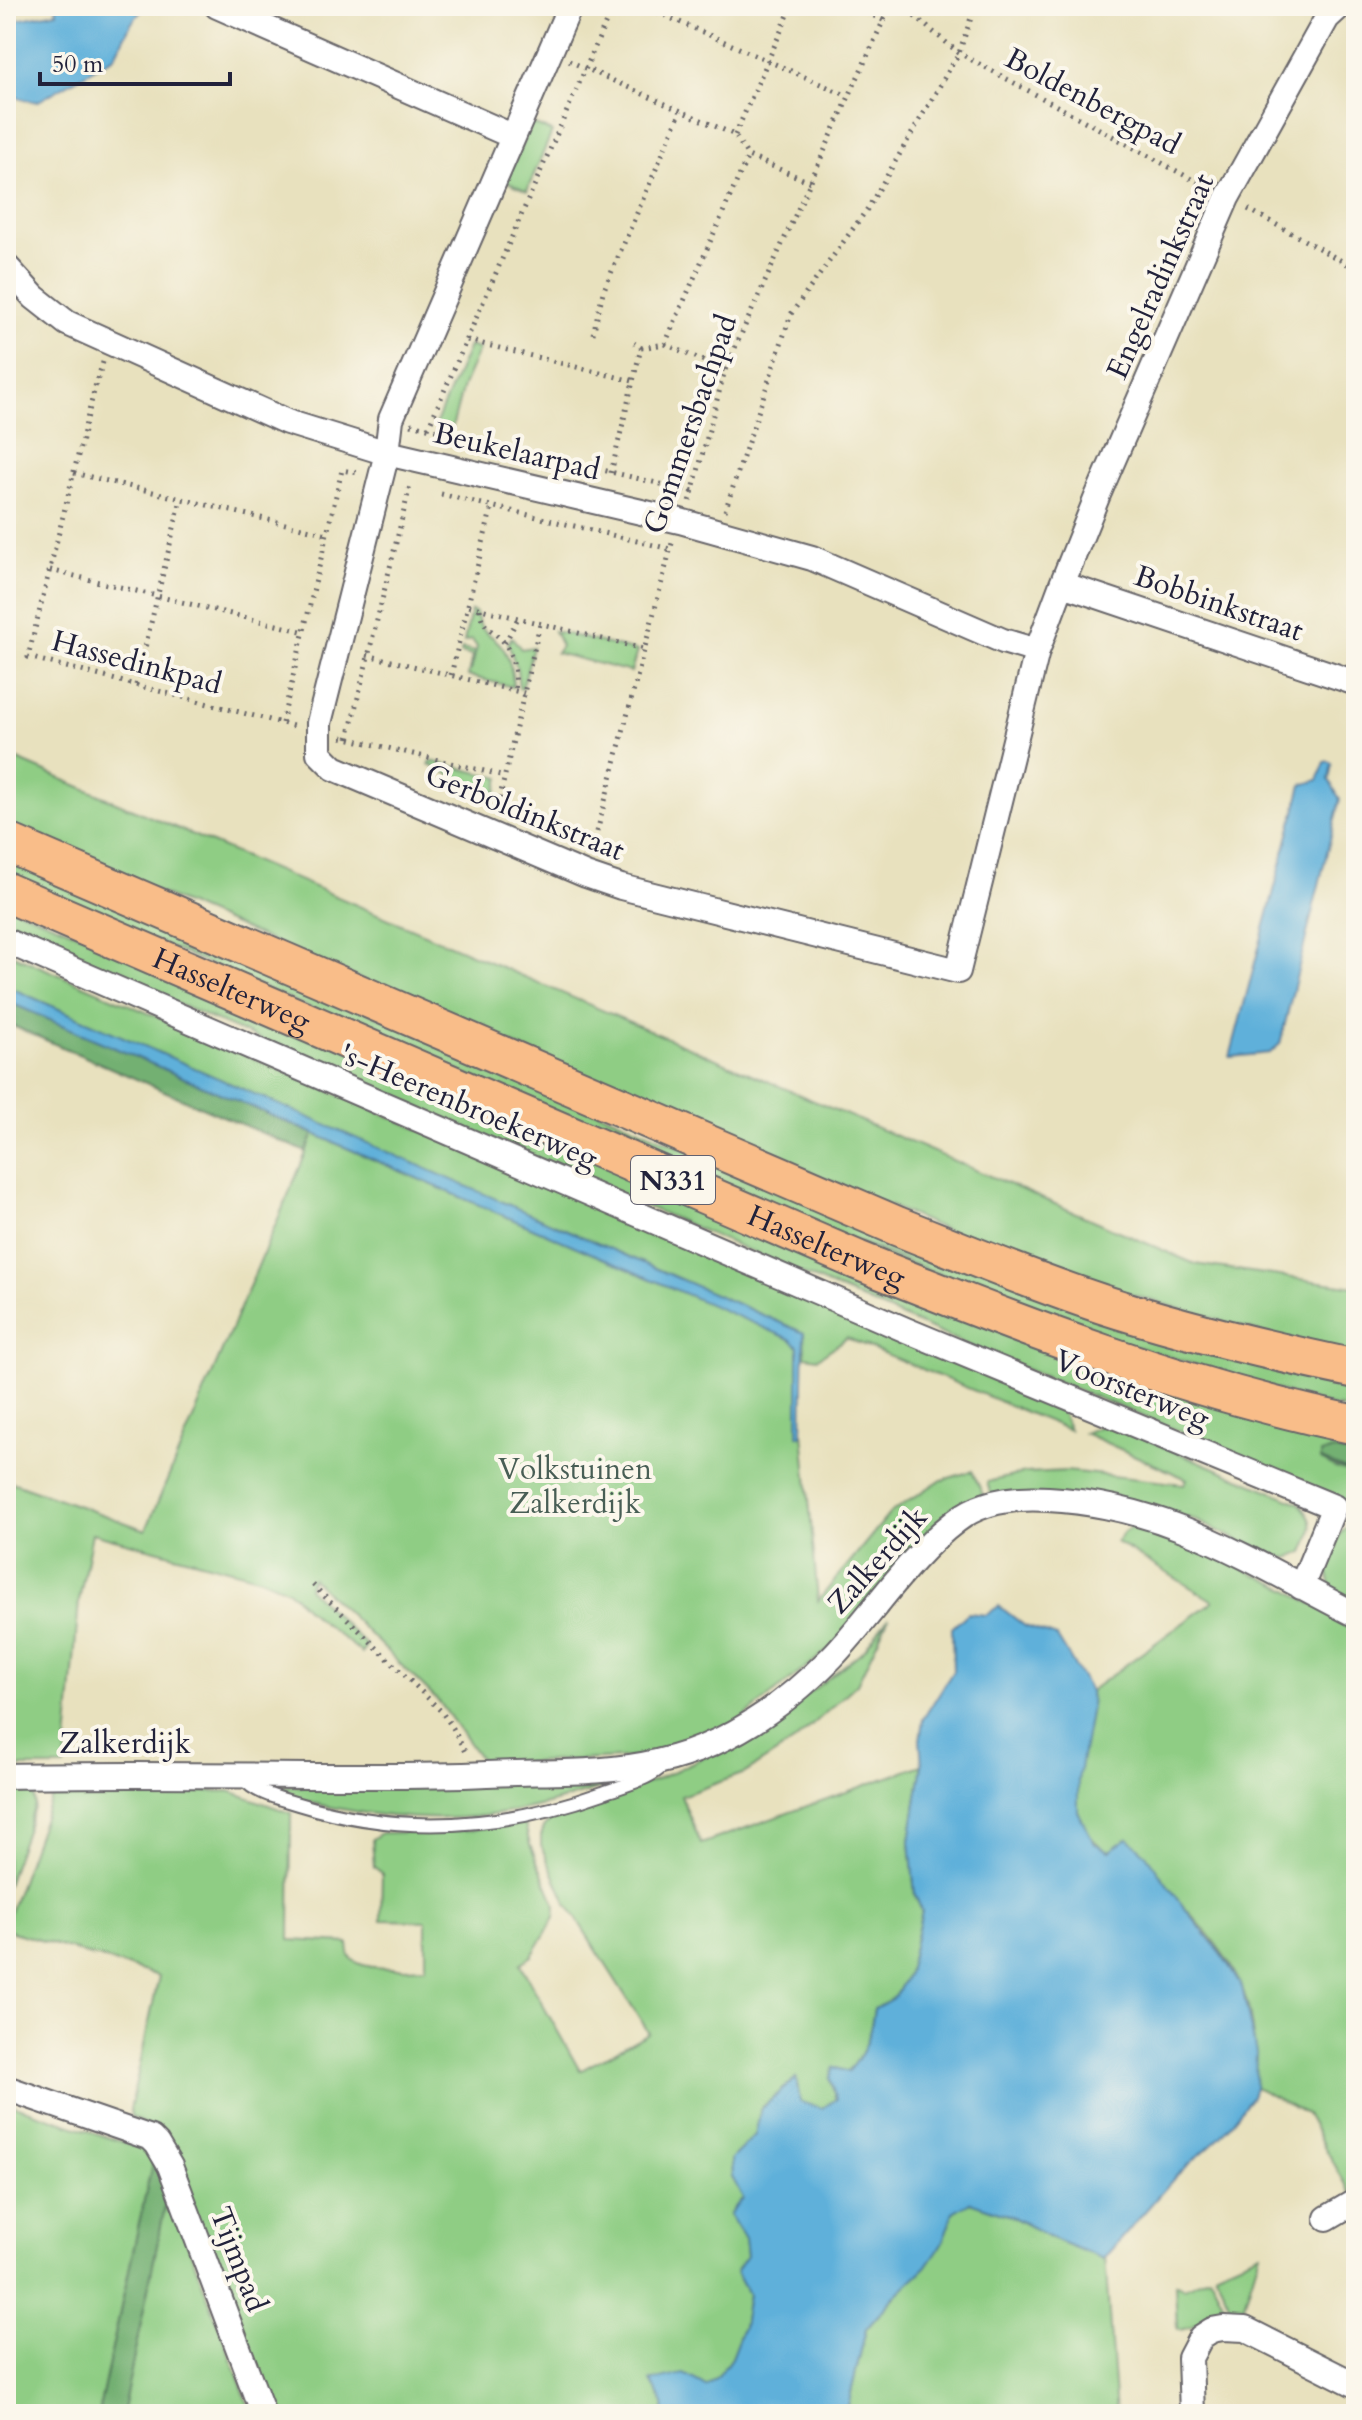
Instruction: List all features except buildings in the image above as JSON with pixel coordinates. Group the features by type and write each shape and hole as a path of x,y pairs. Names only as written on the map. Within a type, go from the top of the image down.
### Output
{"main road":[{"name":"Hasselterweg","path":"6,842 882,1220 1011,1272 1205,1335 1356,1369"},
{"name":"Hasselterweg","path":"6,892 970,1306 1061,1341 1162,1374 1238,1397 1356,1425"}],"street":[{"path":"217,6 512,136"},
{"path":"317,732 387,453 391,419 570,6"},
{"name":"Engelradinkstraat","path":"1062,584 1227,198 1327,18 1340,6"},
{"name":"Beukelaarpad","path":"6,266 34,297 67,323 287,422 387,453 680,521 812,558 1003,641 1037,651"},
{"name":"Gerboldinkstraat","path":"317,732 319,753 334,768 586,875 639,892 958,971 1037,651 1062,584"},
{"name":"Bobbinkstraat","path":"1062,584 1356,683"},
{"name":"'s-Heerenbroekerweg","path":"6,941 906,1330"},
{"name":"Voorsterweg","path":"906,1330 1334,1507 1301,1587"},
{"name":"Zalkerdijk","path":"6,1776 471,1776 623,1767 661,1761 723,1739 762,1716 807,1683 932,1542 959,1518 989,1505 1034,1498 1106,1504 1203,1535 1356,1615"},
{"name":"Tijmpad","path":"6,2088 143,2134 157,2144 170,2166 263,2414"},
{"path":"1327,2218 1356,2201"},
{"path":"1192,2414 1190,2358 1201,2337 1223,2328 1245,2329 1356,2385"}],"lane":[{"name":"Zalkerdijk","path":"243,1776 253,1787 321,1811 383,1823 445,1826 503,1820 560,1808 654,1773 660,1768 661,1761"}],"path":[{"path":"428,428 613,6"},
{"path":"643,6 848,96"},
{"path":"735,135 792,6"},
{"path":"852,6 883,20"},
{"name":"Gommersbachpad","path":"586,875 670,549 694,492 725,370 890,6"},
{"name":"Boldenbergpad","path":"902,6 959,53 1356,269"},
{"name":"Gommersbachpad","path":"718,531 791,314 868,208 959,53 975,6"},
{"path":"550,53 735,135 748,156 811,183"},
{"path":"742,93 752,97"},
{"path":"593,334 603,292 681,111"},
{"path":"665,344 748,156"},
{"path":"467,340 633,381"},
{"path":"634,343 641,348 665,344 725,370"},
{"name":"Hassedinkpad","path":"110,344 95,387 28,657 317,732 505,776"},
{"path":"611,473 641,348"},
{"path":"391,419 694,492"},
{"path":"282,723 342,470 424,489"},
{"path":"74,473 327,534"},
{"path":"348,738 410,486"},
{"path":"438,493 670,549"},
{"path":"136,685 181,499"},
{"path":"451,675 492,506"},
{"path":"50,570 302,631"},
{"path":"469,606 643,649"},
{"path":"480,609 486,628 505,643 516,673 515,691"},
{"path":"505,643 518,618"},
{"path":"491,833 540,624"},
{"path":"453,637 460,639"},
{"path":"367,655 524,693"},
{"path":"313,1585 441,1711 461,1741 471,1776"}],"green space":[{"path":"531,123 552,132 527,191 506,181"},
{"path":"469,346 479,349 463,386 452,428 435,425"},
{"path":"471,611 476,612 482,628 505,652 513,687 468,676 472,656 461,653 462,649 475,652 471,671 477,647 472,640 464,642"},
{"path":"554,631 637,651 631,672 556,653 561,646"},
{"path":"512,637 521,649 533,647 522,689 519,688 508,643"},
{"path":"6,755 1195,1264 1356,1287 1356,1356 1297,1343 1023,1263 6,827"},
{"path":"431,761 500,778 496,794 429,765"},
{"path":"6,856 875,1231 1356,1383 1356,1409 1333,1407 1007,1307 6,877"},
{"path":"6,905 1356,1438 1356,1456 1333,1450 1321,1454 1321,1460 1356,1474 1356,1507 1273,1469 993,1356 6,930"},
{"path":"6,952 1059,1404 1069,1430 847,1338 818,1358 805,1356 804,1333 6,986"},
{"path":"6,1001 314,1134 306,1152 6,1023"},
{"name":"Volkstuinen Zalkerdijk","path":"314,1134 795,1341 798,1346 798,1435 802,1436 803,1432 818,1601 890,1513 939,1481 972,1471 984,1497 828,1650 734,1725 647,1757 484,1764 440,1703 312,1578 308,1588 366,1645 362,1653 313,1615 288,1590 261,1578 92,1533 79,1601 65,1767 6,1767 6,1480 146,1530"},
{"path":"1107,1423 1299,1503 1309,1515 1312,1526 1304,1552 1290,1558 1272,1556 1195,1520 1134,1501 991,1496 987,1482 1026,1473 1067,1471 1184,1484 1187,1479 1084,1433"},
{"path":"1333,1450 1356,1456 1356,1474 1321,1460 1321,1454"},
{"path":"1141,1521 1287,1589 1356,1630 1351,1673 1356,1735 1356,2189 1350,2192 1306,2114 1255,2087 1251,2022 1245,1996 1223,1954 1178,1902 1106,1850 1092,1838 1081,1821 1076,1796 1077,1781 1089,1721 1090,1691 1213,1601 1116,1542 1124,1532"},
{"path":"1349,1526 1356,1526 1356,1605 1335,1592 1329,1578 1335,1544"},
{"path":"889,1617 857,1684 795,1741 745,1773 681,1796 701,1844 922,1765 910,1841 915,1895 922,1911 908,1973 896,1996 874,2009 867,2043 860,2057 848,2072 834,2067 830,2079 836,2099 822,2109 800,2102 796,2079 761,2108 756,2135 731,2159 732,2177 744,2198 729,2214 745,2239 747,2256 736,2272 748,2294 743,2327 731,2358 719,2375 706,2386 652,2382 664,2403 665,2414 275,2414 159,2132 131,2117 159,1976 6,1930 53,1792 230,1791 291,1813 290,1940 348,1943 350,1955 355,1961 385,1968 426,1967 426,1921 381,1920 382,1873 374,1867 372,1839 381,1833 470,1830 521,1822 525,1824 530,1845 556,1906 555,1917 532,1956 520,1964 580,2071 649,2033 566,1902 541,1846 544,1827 556,1813 656,1780 780,1716 864,1650"},
{"path":"625,1779 517,1811 448,1818 412,1818 336,1808 294,1798 273,1787"},
{"path":"6,1785 25,1785 34,1792 35,1805 6,1887"},
{"path":"6,2103 149,2151 153,2159 98,2414 6,2414"},
{"path":"153,2159 168,2192 122,2414 98,2414"},
{"path":"168,2192 252,2414 122,2414"},
{"path":"970,2202 1011,2216 1058,2241 1102,2258 1105,2256 1116,2414 846,2414 866,2329 942,2244 953,2212"},
{"path":"1260,2252 1242,2311 1232,2310 1215,2272"},
{"path":"1210,2276 1226,2308 1177,2330 1175,2283 1184,2288"}],"water":[{"path":"56,6 145,6 131,24 114,57 37,102 6,95 6,22 57,12"},
{"path":"1328,761 1332,763 1329,780 1340,799 1280,1044 1270,1053 1230,1057 1302,785 1318,780"},
{"path":"6,986 804,1333 802,1436 798,1435 798,1346 790,1339 6,1001"},
{"path":"999,1606 1025,1626 1057,1637 1090,1691 1091,1707 1078,1780 1078,1811 1094,1843 1109,1851 1128,1838 1144,1852 1222,1955 1242,1987 1256,2053 1252,2096 1221,2136 1176,2176 1103,2259 1058,2241 1011,2216 970,2202 953,2212 942,2244 926,2267 866,2329 846,2414 665,2414 664,2403 651,2381 684,2374 706,2386 731,2358 743,2327 748,2294 736,2272 747,2256 745,2239 729,2214 743,2198 732,2177 731,2159 755,2135 761,2109 796,2078 800,2102 822,2108 836,2099 830,2078 834,2067 848,2072 860,2057 867,2043 874,2009 896,1996 908,1973 922,1911 915,1895 910,1841 922,1765 920,1740 923,1719 953,1671 952,1628 968,1613 986,1615"}]}
